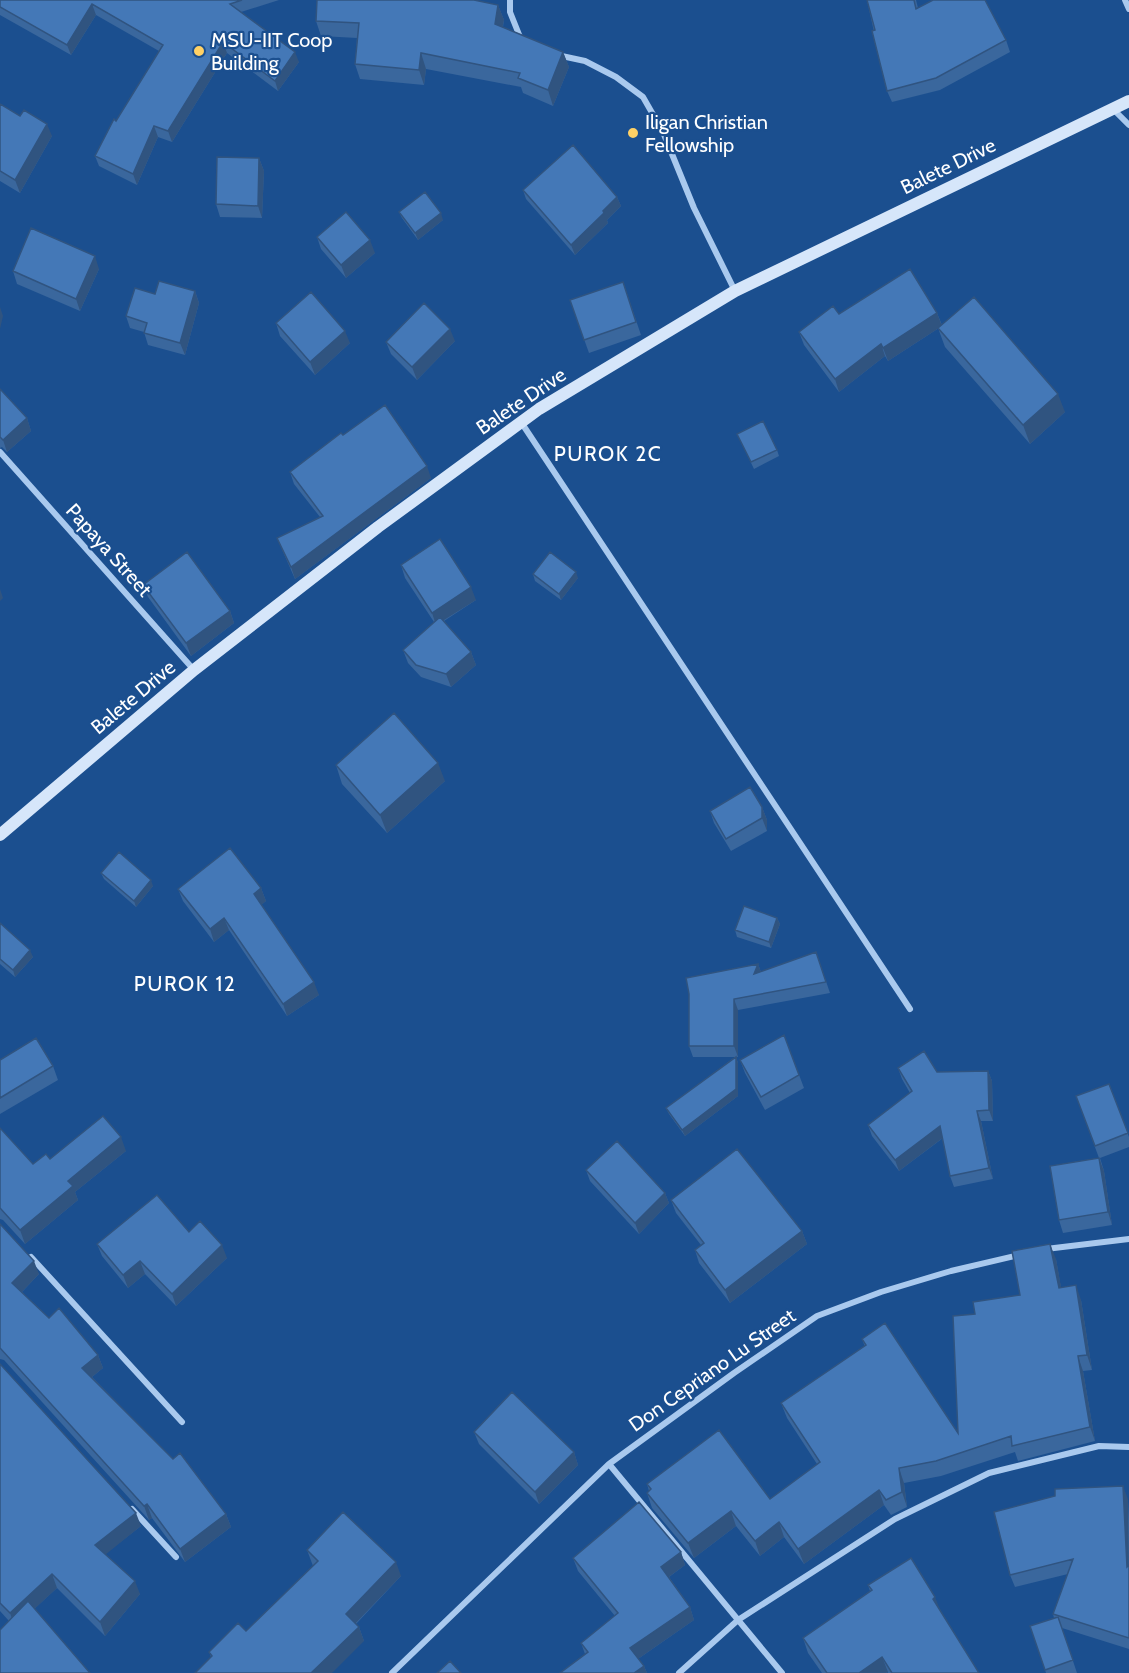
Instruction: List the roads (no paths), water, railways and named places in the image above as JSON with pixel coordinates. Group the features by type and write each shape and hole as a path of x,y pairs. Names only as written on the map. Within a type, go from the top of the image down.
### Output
{"street":[{"path":"510,0 510,12 523,42"},
{"path":"1125,0 1129,9"},
{"path":"545,53 585,61 616,77 642,97 663,132 694,208 735,291"},
{"name":"Balete Drive","path":"0,835 194,670 378,527 539,410 735,291 1129,101"},
{"path":"1114,110 1129,125"},
{"path":"521,422 910,1009"},
{"name":"Papaya Street","path":"0,452 194,670"},
{"path":"1040,1250 1129,1239"},
{"path":"24,1250 182,1422"},
{"name":"Don Cepriano Lu Street","path":"392,1673 609,1464 817,1316 891,1289 1028,1252"},
{"path":"679,1673 738,1620 895,1519 989,1473 1099,1446 1129,1447"},
{"path":"609,1464 782,1673"},
{"path":"128,1504 176,1557"}],"place":[{"name":"MSU-IIT Coop Building","path":"199,51"},
{"name":"Iligan Christian Fellowship","path":"633,133"}],"district":[{"name":"PUROK 2C","path":"608,454"},
{"name":"PUROK 12","path":"185,984"}]}
